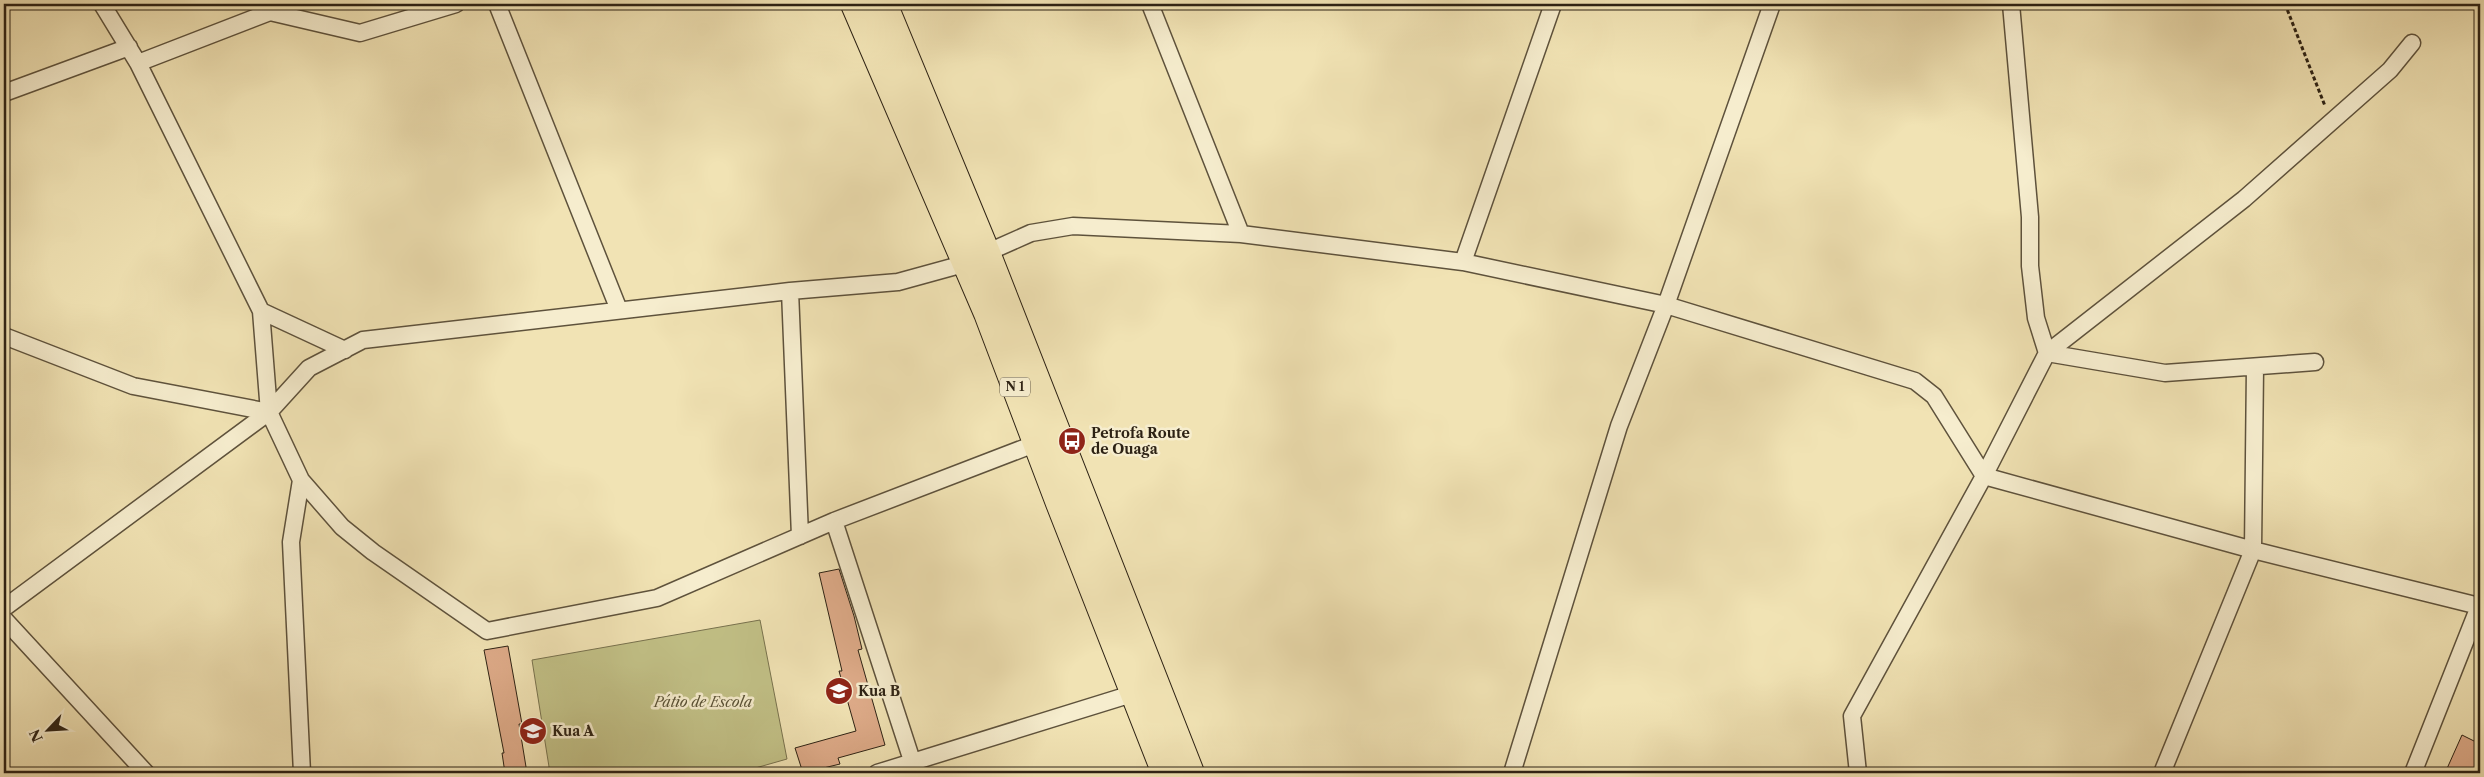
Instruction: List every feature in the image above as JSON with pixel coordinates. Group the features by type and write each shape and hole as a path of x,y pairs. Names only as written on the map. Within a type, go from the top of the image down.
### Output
{"highway":[{"name":"N 1","path":"855,4 976,258"},
{"name":"N 1","path":"883,4 976,258 1023,377 1190,773"},
{"name":"N 1","path":"1023,377 1037,443 1166,773"}],"street":[{"path":"102,4 138,63 262,311 270,412 301,480 342,527 373,552 488,631 657,598 834,522 1037,443"},
{"path":"138,63 270,12 360,33 456,4"},
{"path":"497,4 619,310"},
{"path":"1150,4 1241,234"},
{"path":"1463,262 1553,4"},
{"path":"1512,773 1619,426 1666,305 1772,4"},
{"path":"2011,4 2030,217 2030,266 2036,318 2047,353"},
{"path":"1858,773 1852,716 1984,476 2047,353 2244,198 2390,70 2412,43"},
{"path":"4,93 129,47"},
{"path":"4,608 270,412 309,368 363,340 790,291 898,282 976,258 1031,232 1074,226 1241,234 1463,262 1666,305 1915,381 1934,396 1984,476 2253,550 2480,605 2413,773"},
{"path":"790,291 800,536"},
{"path":"262,311 345,350"},
{"path":"4,336 133,386 270,412"},
{"path":"2047,353 2165,373 2315,362"},
{"path":"2162,773 2253,550 2255,367"},
{"path":"301,480 291,542 302,773"},
{"path":"834,522 914,768"},
{"path":"4,619 146,773"},
{"path":"877,773 914,768 1135,694"}],"path":[{"path":"2285,4 2331,121"}],"green space":[{"name":"Pátio de Escola","path":"760,620 787,759 738,773 550,773 532,660"}],"building":[{"path":"839,569 854,616 862,649 858,650 885,745 838,758 840,764 803,773 795,748 856,731 839,671 842,671 819,573"},
{"path":"508,646 522,724 519,724 527,773 505,773 502,753 504,753 484,650"},
{"path":"2462,735 2480,744 2480,754 2472,773 2445,773"}],"place":[{"name":"Petrofa Route de Ouaga","path":"1072,441"},
{"name":"Kua B","path":"839,691"},
{"name":"Kua A","path":"533,731"}]}
